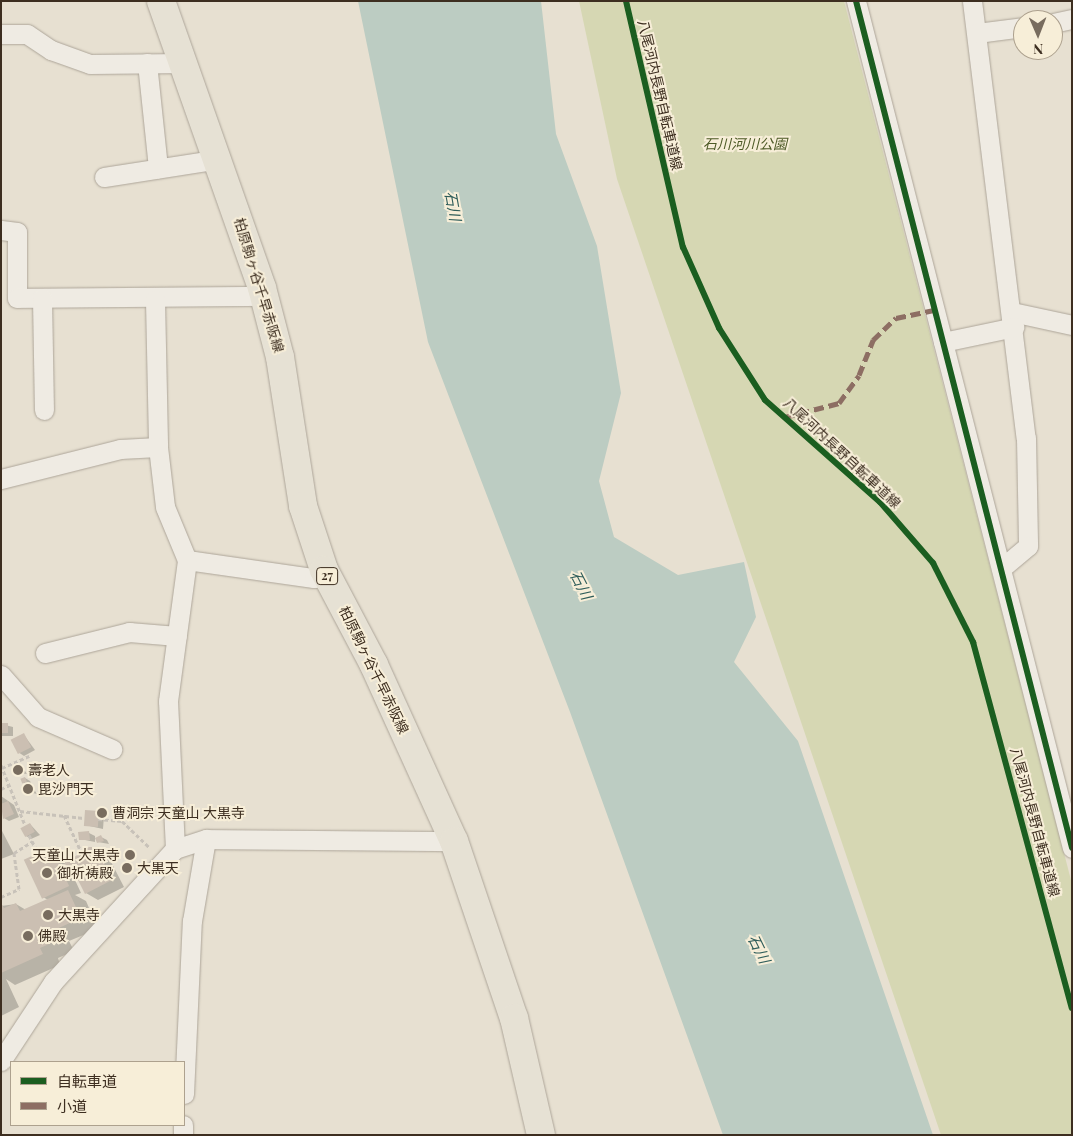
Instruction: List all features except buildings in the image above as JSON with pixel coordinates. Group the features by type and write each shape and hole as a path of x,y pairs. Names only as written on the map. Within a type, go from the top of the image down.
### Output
{"main road":[{"name":"柏原駒ヶ谷千早赤阪線","path":"161,1 186,63 265,296 280,357 303,506 324,570 374,664 454,841 514,1018 541,1135"}],"street":[{"path":"856,1 1072,848"},
{"path":"972,1 1013,320 1026,438 1028,546 1001,569"},
{"path":"976,33 1013,28"},
{"path":"1,34 27,34 51,50 90,64 186,63"},
{"path":"147,63 158,168"},
{"path":"104,177 219,159"},
{"path":"1,230 17,232 17,298 155,300 265,296"},
{"path":"42,298 44,410"},
{"path":"155,300 158,447 165,507 188,560 168,701 175,849"},
{"path":"943,342 1013,320 1072,325"},
{"path":"1,479 120,449 158,447"},
{"path":"188,560 314,578 324,570"},
{"path":"45,653 129,632 177,636"},
{"path":"1,675 38,717 112,749"},
{"path":"185,1072 192,921 206,839"},
{"path":"1,1061 53,982 175,849 206,839 454,841"}],"path":[{"path":"25,825 2,767 29,756"},
{"path":"1,789 10,786"},
{"path":"20,811 63,814 84,818"},
{"path":"63,814 81,851"},
{"path":"98,819 122,822 149,847"},
{"path":"30,834 38,853"},
{"path":"1,897 19,889 14,853 32,841"}],"green space":[{"name":"石川河川公園","path":"579,1 844,1 1072,884 1072,1135 941,1135 617,179"}],"water":[{"name":"石川","path":"358,1 541,1 556,134 597,246 621,393 599,481 614,537 678,575 744,562 756,617 734,662 798,741 933,1135 723,1135 570,712 428,342"}],"marked path":[{"path":"785,417 839,403 859,375 873,340 896,318 935,310"}],"cycle path":[{"name":"八尾河内長野自転車道線","path":"626,1 683,247 719,328 765,400 880,502 933,563 973,642 1072,1008"},
{"path":"856,1 1072,848"}],"place":[{"name":"壽老人","path":"18,770"},
{"name":"毘沙門天","path":"28,789"},
{"name":"曹洞宗 天童山 大黒寺","path":"102,813"},
{"name":"天童山 大黒寺","path":"130,855"},
{"name":"大黒天","path":"127,868"},
{"name":"御祈祷殿","path":"47,873"},
{"name":"大黒寺","path":"48,915"},
{"name":"佛殿","path":"28,936"}]}
